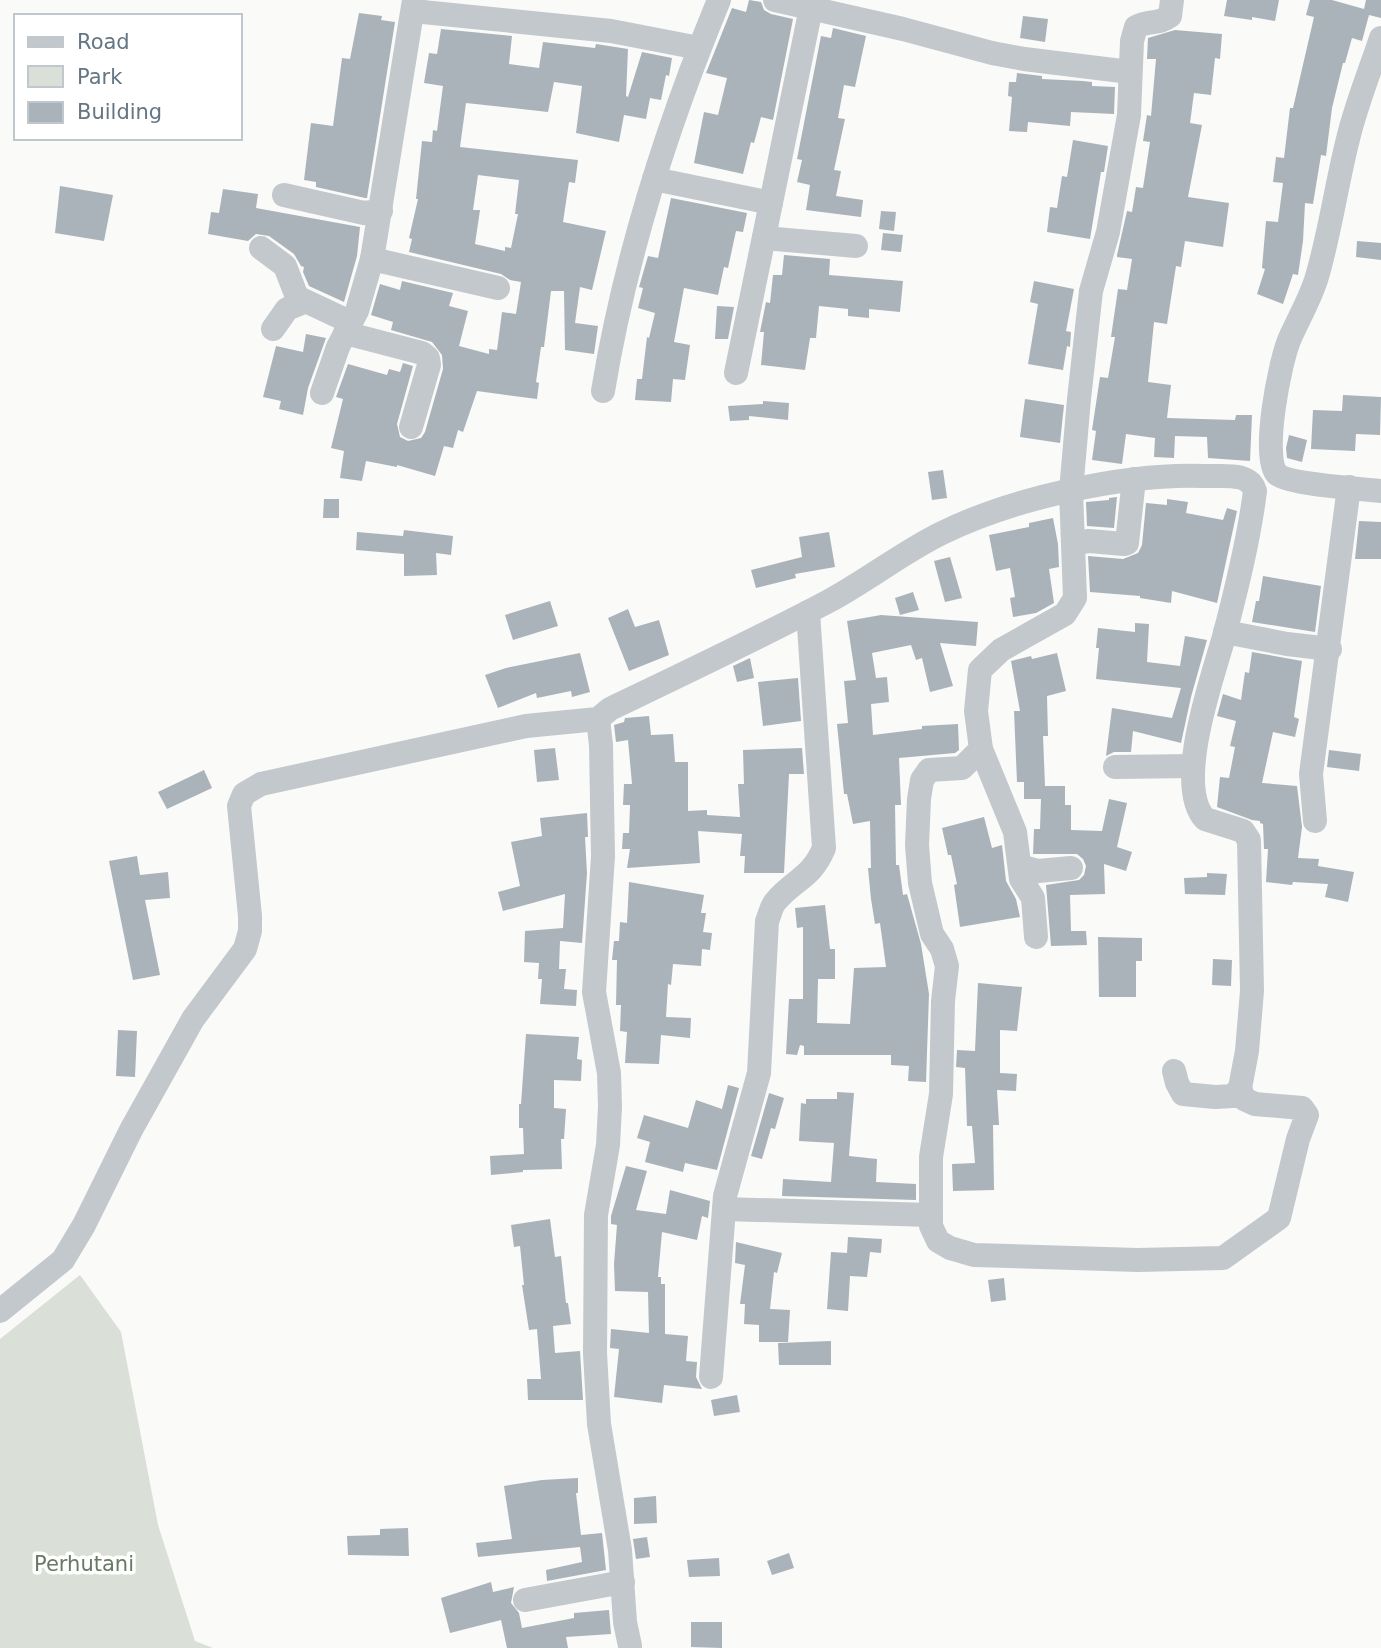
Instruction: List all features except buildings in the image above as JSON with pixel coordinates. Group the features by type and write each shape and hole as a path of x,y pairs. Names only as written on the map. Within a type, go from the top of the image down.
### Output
{"street":[{"path":"603,391 624,280 654,179 699,48 719,0"},
{"path":"775,0 1002,55 1130,72"},
{"path":"1035,937 1033,898 1021,879 1015,832 981,749 976,710 980,670 1001,650 1060,618 1070,609 1075,597 1071,491 1091,291 1108,232 1129,115 1132,41 1136,27 1145,22 1161,22 1170,16 1172,0"},
{"path":"322,393 357,310 372,258 414,6 611,31 699,48"},
{"path":"736,373 811,8"},
{"path":"1381,38 1348,137 1316,279 1304,313 1289,340 1274,403 1272,425 1272,465 1278,475 1293,481 1381,491"},
{"path":"654,179 771,203"},
{"path":"284,195 364,212 381,211"},
{"path":"764,238 856,246"},
{"path":"261,248 285,266 298,297 304,302 348,328 422,353 428,358 429,365 411,427"},
{"path":"372,258 498,288"},
{"path":"273,329 287,309 304,302"},
{"path":"0,1311 63,1260 193,1019 245,949 250,931 250,916 239,806 244,794 261,784 443,743 526,726 598,719 610,709 808,612 943,533 1022,504 1134,479 1179,475 1244,478 1253,485 1254,499 1225,632 1207,695 1193,766 1196,803 1201,816 1243,831 1249,840 1252,991 1247,1051 1240,1087 1233,1096 1183,1094 1174,1072"},
{"path":"1073,544 1089,541 1127,543 1134,479"},
{"path":"1315,821 1311,774 1330,649 1349,487"},
{"path":"711,1377 725,1196 759,1073 767,921 774,902 818,864 824,848 808,612"},
{"path":"1225,632 1330,649"},
{"path":"598,719 603,856 594,992 609,1073 610,1107 608,1145 596,1215 595,1353 599,1424 620,1550 630,1646"},
{"path":"981,749 962,768 929,771 922,780 919,799 917,845 920,883 932,934 942,949 947,966 943,1001 941,1094 931,1157 931,1226 938,1241 950,1248 974,1255 1138,1260 1223,1258 1279,1218 1298,1139 1307,1115 1302,1108 1255,1104 1244,1099 1240,1087"},
{"path":"1115,767 1193,766"},
{"path":"1020,866 1038,871 1070,868"},
{"path":"724,1209 931,1215"},
{"path":"525,1600 623,1583"}],"green space":[{"name":"Perhutani","path":"80,1275 121,1332 158,1525 195,1641 213,1648 0,1648 0,1339"}]}
